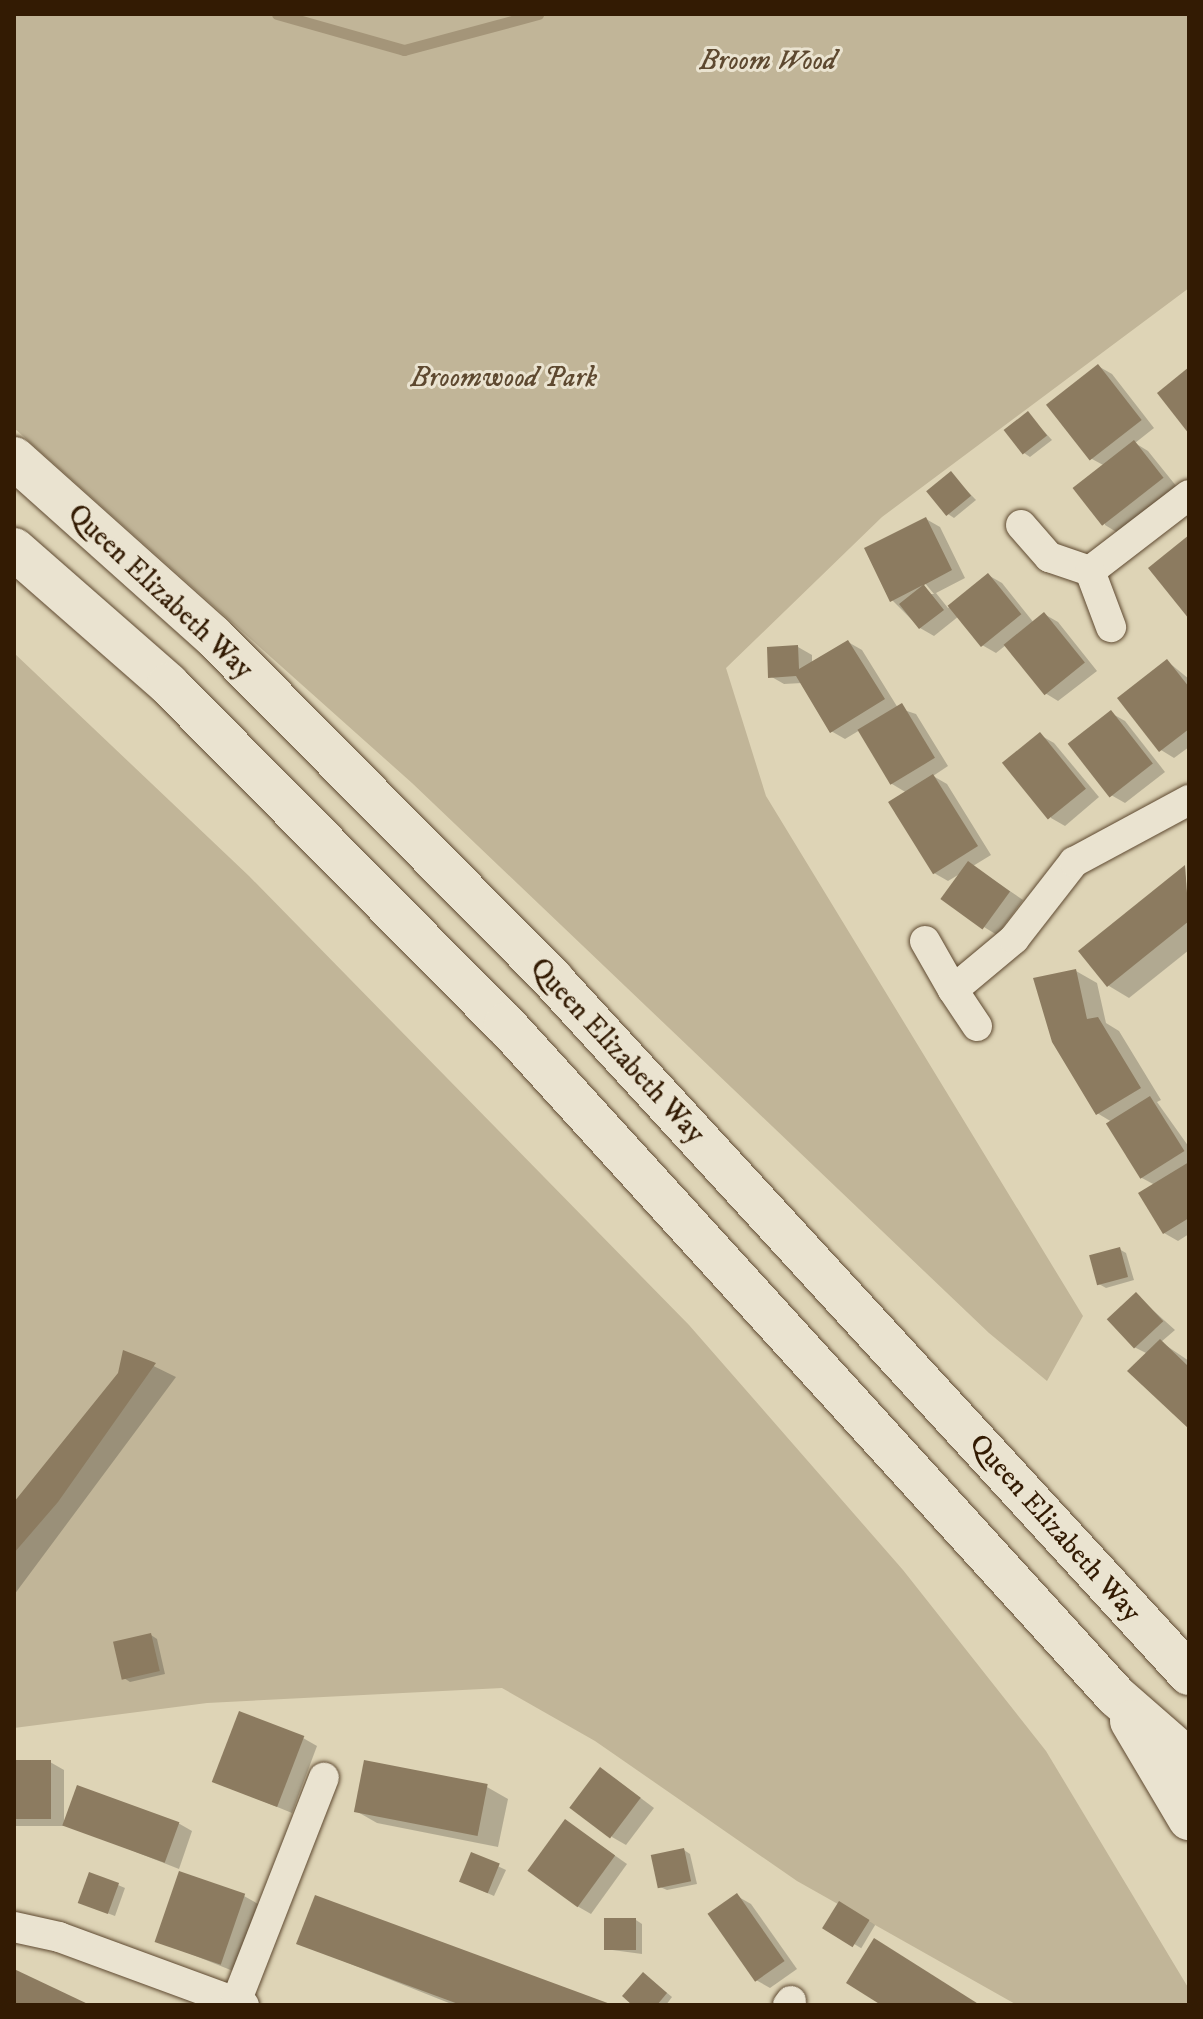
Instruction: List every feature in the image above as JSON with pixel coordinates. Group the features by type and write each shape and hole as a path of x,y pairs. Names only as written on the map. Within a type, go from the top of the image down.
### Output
{"street":[{"name":"Queen Elizabeth Way","path":"14,458 212,635 552,979 1189,1674"},
{"path":"1090,571 1189,495"},
{"path":"1021,525 1049,557 1090,571"},
{"path":"14,549 168,684 505,1024 1116,1696 1189,1760"},
{"path":"1090,571 1111,627"},
{"path":"953,990 1014,939 1074,862 1189,800"},
{"path":"925,941 977,1026"},
{"path":"1116,1696 1189,1819"},
{"path":"14,1927 59,1937 240,2004 324,1778"}],"green space":[{"name":"Broomwood Park","path":"14,14 1189,14 1189,288 882,517 726,668 766,796 1083,1316 1047,1381 989,1333 412,783 14,428"},
{"path":"14,653 249,876 689,1325 903,1570 1046,1751 1189,1989 1189,2005 1017,2005 797,1881 595,1741 502,1688 207,1703 14,1728"}],"building":[{"path":"1098,364 1142,420 1090,461 1046,405"},
{"path":"1189,367 1189,434 1157,393"},
{"path":"1028,411 1047,435 1023,455 1004,430"},
{"path":"1134,440 1164,478 1102,526 1073,488"},
{"path":"951,471 971,496 946,516 926,491"},
{"path":"926,517 952,570 924,585 944,610 919,629 899,604 923,585 890,602 864,548"},
{"path":"1189,535 1189,619 1148,568"},
{"path":"988,573 1021,614 981,647 948,606"},
{"path":"1044,612 1085,663 1044,695 1004,645"},
{"path":"848,640 885,699 830,733 796,676 768,678 767,647 798,645 799,669"},
{"path":"1167,659 1189,687 1189,729 1159,752 1117,698"},
{"path":"902,703 935,758 890,785 857,730"},
{"path":"1111,710 1153,764 1110,797 1068,744"},
{"path":"1040,732 1086,789 1048,820 1002,763"},
{"path":"933,774 978,846 933,874 888,802"},
{"path":"968,861 1010,892 982,930 940,899"},
{"path":"1185,865 1189,921 1107,987 1078,951"},
{"path":"1076,969 1087,1019 1098,1017 1141,1088 1096,1115 1052,1042 1033,978"},
{"path":"1150,1096 1184,1151 1140,1179 1106,1124"},
{"path":"1189,1162 1189,1218 1163,1234 1138,1193"},
{"path":"1120,1247 1128,1277 1097,1285 1089,1255"},
{"path":"1136,1292 1163,1321 1134,1349 1107,1319"},
{"path":"1160,1339 1189,1367 1189,1429 1127,1371"},
{"path":"123,1350 156,1363 58,1502 14,1553 14,1502 118,1373"},
{"path":"151,1633 160,1671 122,1680 113,1642"},
{"path":"239,1711 304,1736 277,1807 212,1782"},
{"path":"14,1760 51,1760 51,1819 14,1819"},
{"path":"364,1760 488,1784 478,1836 354,1812"},
{"path":"600,1767 641,1798 610,1838 569,1808"},
{"path":"77,1785 179,1822 165,1863 62,1825"},
{"path":"565,1819 615,1855 578,1907 527,1871"},
{"path":"684,1848 691,1881 658,1888 651,1855"},
{"path":"471,1852 500,1864 488,1893 459,1882"},
{"path":"179,1871 245,1894 221,1965 155,1942"},
{"path":"89,1872 119,1883 108,1914 78,1903"},
{"path":"737,1893 785,1961 755,1982 708,1914"},
{"path":"315,1895 613,2005 461,2005 296,1944"},
{"path":"839,1901 870,1920 853,1947 822,1928"},
{"path":"604,1918 636,1918 636,1950 604,1950"},
{"path":"874,1938 980,2005 881,2005 846,1983"},
{"path":"14,1969 90,2005 14,2005"},
{"path":"643,1972 667,1993 657,2005 632,2005 622,1996"}],"waterway":[{"path":"277,14 404,50 538,14"}],"park label":[{"name":"Broom Wood","path":"768,61"}]}
